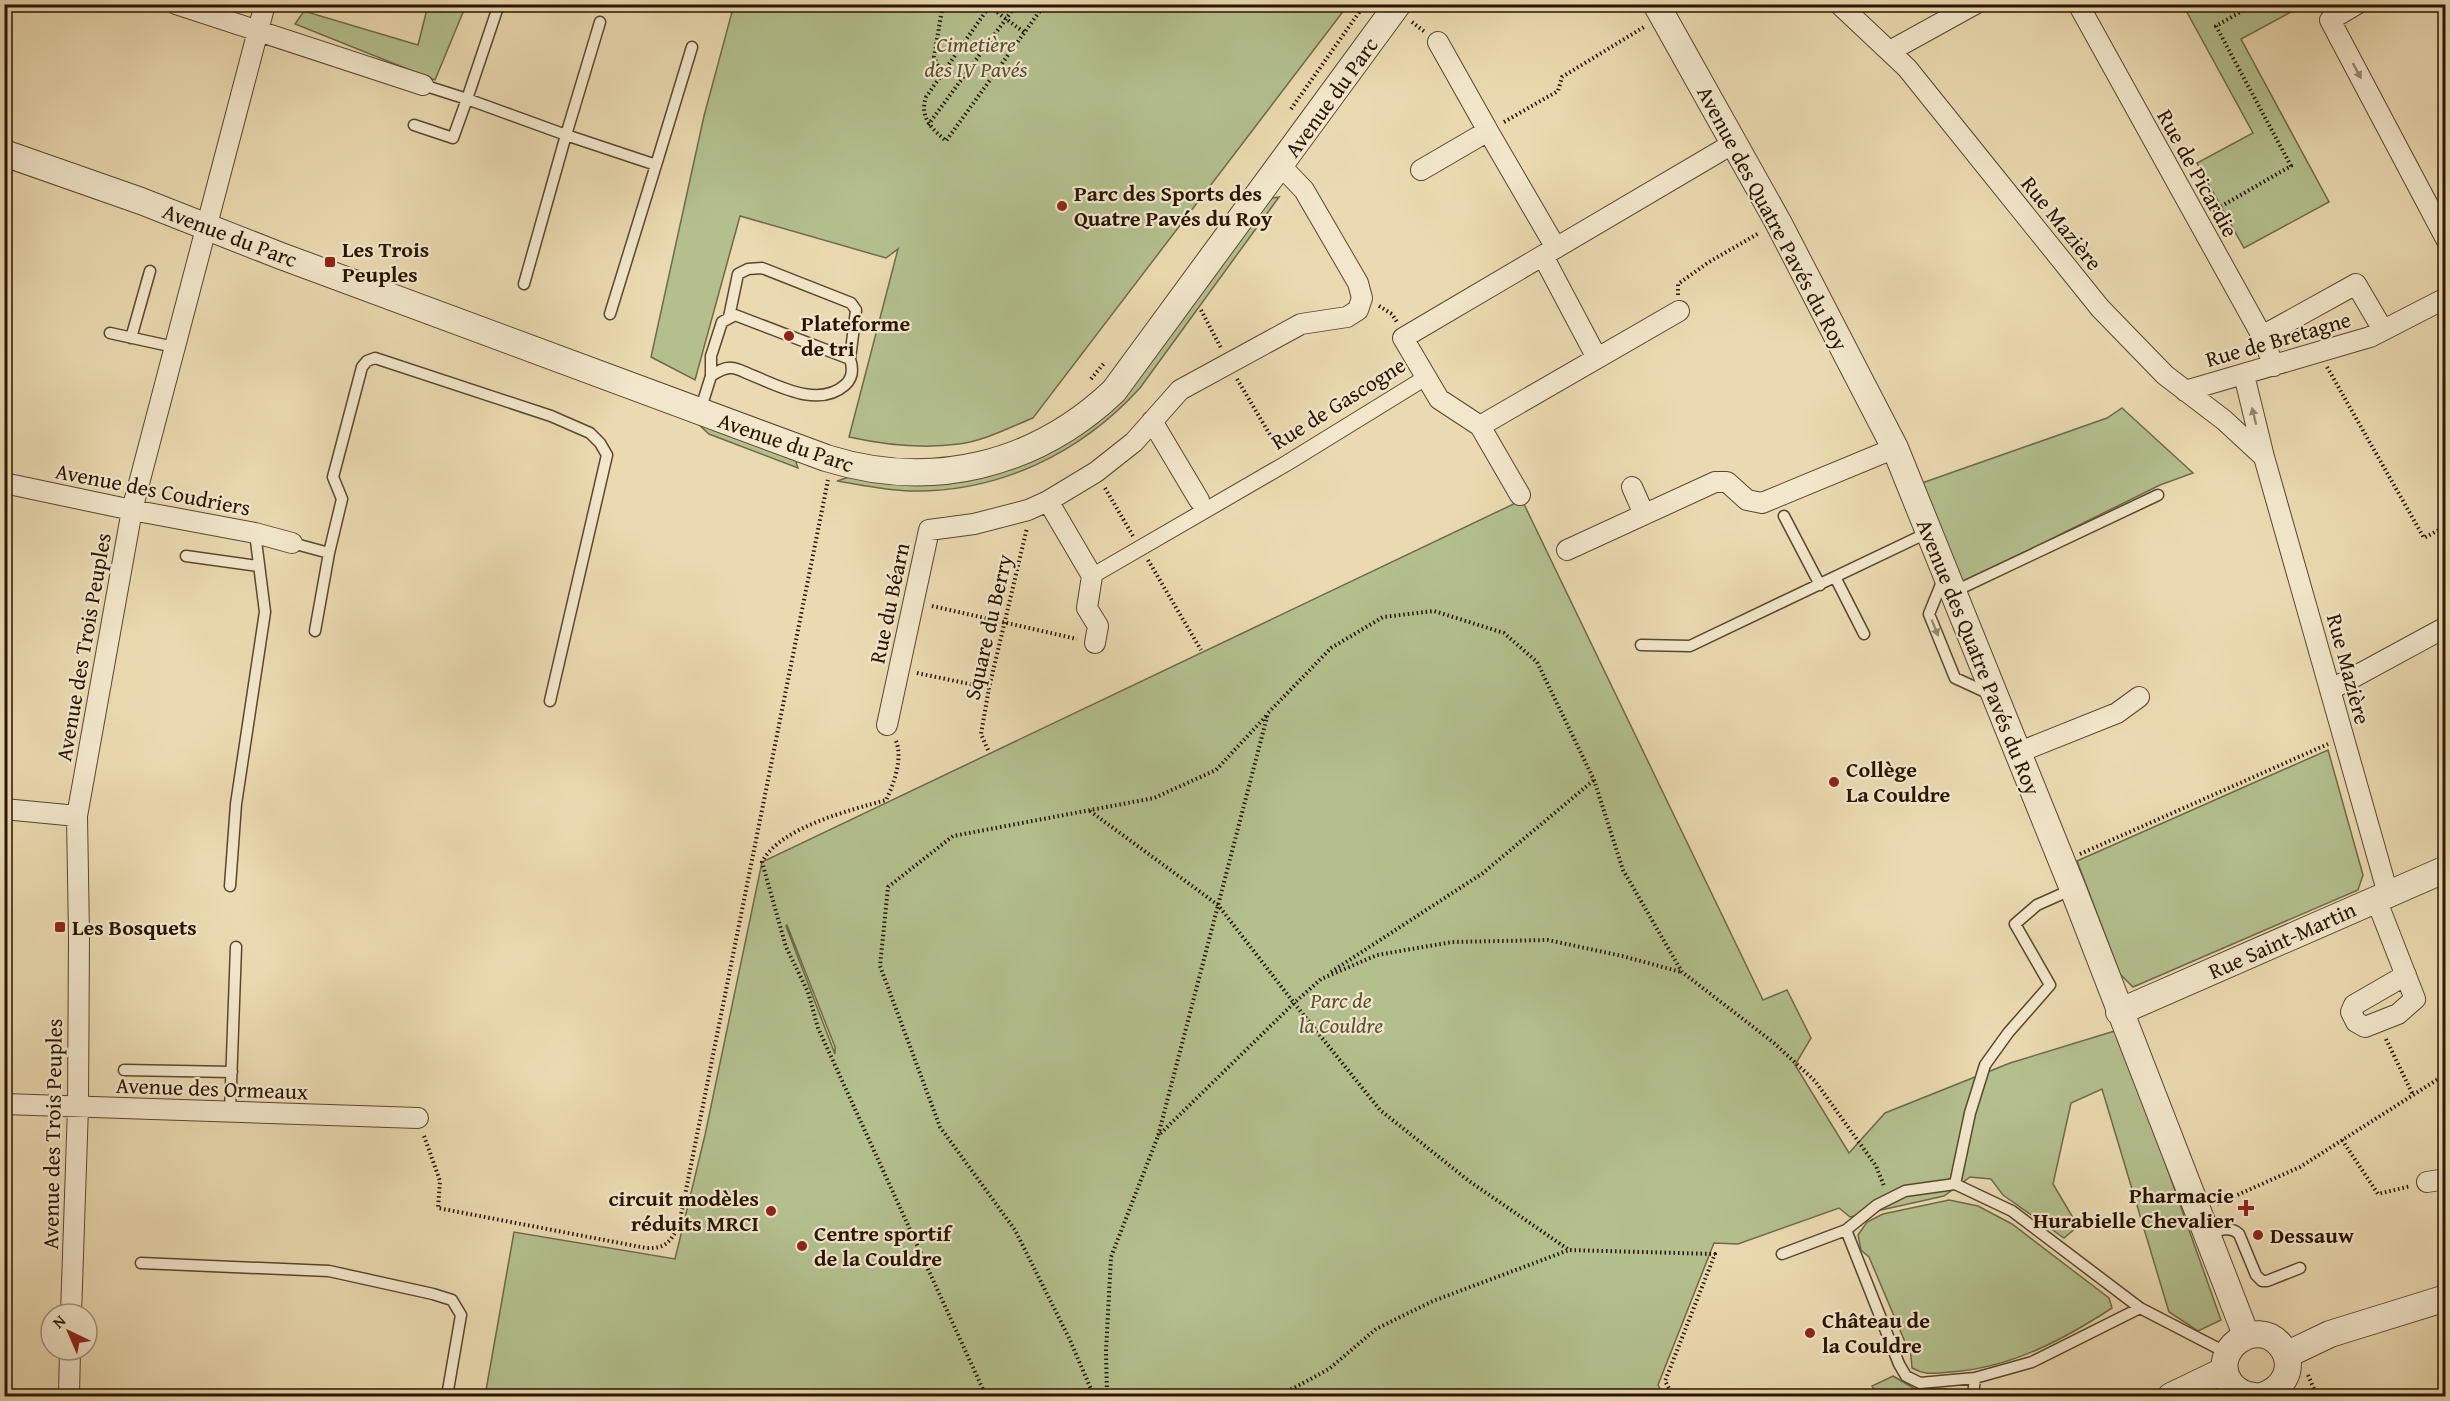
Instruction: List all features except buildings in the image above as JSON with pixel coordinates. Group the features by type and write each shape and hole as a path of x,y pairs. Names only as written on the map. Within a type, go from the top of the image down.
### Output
{"street":[{"path":"176,4 423,84"},
{"name":"Avenue des Trois Peuples","path":"72,1302 78,1107 77,816 132,510 257,30 266,4"},
{"name":"Rue Mazière","path":"1839,4 1907,68 2100,308 2165,375 2224,420 2264,457"},
{"path":"1890,51 1975,4"},
{"name":"Rue de Picardie","path":"2078,4 2262,336 2274,366"},
{"path":"2357,4 2330,20 2445,239"},
{"name":"Avenue du Parc","path":"4,153 832,460 854,467 922,474 982,465 1011,456 1041,443 1080,420 1114,391 1191,290 1396,7"},
{"name":"Avenue des Quatre Pavés du Roy","path":"1660,10 1778,222 1895,448 2073,889 2246,1335"},
{"path":"1438,42 1488,131 1549,252 1597,358"},
{"path":"1421,170 1488,131"},
{"name":"Rue de Gascogne","path":"1092,576 1287,464 1425,378 1402,338 1734,143"},
{"path":"1281,166 1304,190 1358,284 1360,304"},
{"name":"Rue de Bretagne","path":"2262,336 2356,284 2384,330"},
{"name":"Rue du Béarn","path":"887,725 929,530 974,524 1029,510 1048,501 1096,472 1134,442 1180,390 1301,324 1347,317 1360,304"},
{"name":"Rue de Bretagne","path":"2185,391 2370,337 2443,304"},
{"path":"1480,426 1679,311"},
{"name":"Rue Mazière","path":"2244,375 2264,457 2343,738 2382,897 2415,999 2398,1014 2378,1022"},
{"path":"1425,378 1439,399 1480,426 1520,495"},
{"path":"1152,421 1199,500"},
{"path":"1567,550 1715,482 1727,482 1747,500 1762,503 1895,448"},
{"name":"Avenue des Coudriers","path":"4,483 255,533 292,543"},
{"path":"1632,487 1644,514"},
{"path":"1048,501 1092,576 1087,608 1098,626 1095,643"},
{"path":"2330,690 2445,627"},
{"path":"2017,753 2117,713 2139,696"},
{"path":"4,809 77,816"},
{"name":"Rue Saint-Martin","path":"2119,1012 2445,869"},
{"path":"2378,1022 2365,1027 2356,1022 2351,1012 2354,1005 2406,975"},
{"name":"Avenue des Ormeaux","path":"4,1104 418,1118"},
{"path":"2286,1355 2330,1334 2445,1298"},
{"path":"2246,1335 2266,1335 2274,1340 2286,1355 2288,1364 2283,1382 2263,1396 2241,1393 2233,1387 2226,1361 2232,1345 2246,1335"},
{"path":"2170,1396 2226,1361"},
{"path":"69,1396 70,1362"}],"lane":[{"path":"414,124 453,138 500,4"},
{"path":"524,284 600,22"},
{"path":"610,314 692,47"},
{"path":"423,84 656,165"},
{"path":"711,376 718,371 732,368 802,394 821,395 836,391 850,379 852,367 849,359 856,310 850,303 762,267 748,269 738,274 729,317"},
{"path":"131,338 150,271"},
{"path":"699,412 711,376 711,356 718,333 722,322 729,317 735,315 849,359"},
{"path":"110,333 174,347"},
{"path":"315,632 329,553 342,499 333,477 362,367 367,361 375,358 382,359 551,416 590,433 600,443 607,456 550,701"},
{"path":"1949,583 2158,495"},
{"path":"1784,516 1820,585"},
{"path":"1641,645 1690,646 1930,532"},
{"path":"230,886 236,804 264,612 255,533"},
{"path":"292,543 329,553"},
{"path":"186,556 258,566"},
{"path":"1835,577 1864,634"},
{"path":"1955,1184 1970,1113 1985,1065 2008,1033 2050,985 2015,924 2037,905 2073,889"},
{"path":"230,1112 236,947"},
{"path":"124,1070 232,1072"},
{"path":"1782,1254 1846,1230 1877,1205 1905,1191 1955,1184 2012,1211 2140,1308 2226,1361"},
{"path":"2202,1224 2234,1229 2239,1234 2256,1275 2262,1281 2300,1268"},
{"path":"1846,1230 1899,1364 1906,1376 1920,1383 1975,1378 2032,1362 2140,1308"},
{"path":"141,1263 329,1271 452,1300 462,1314 447,1396"},
{"path":"1973,1396 1975,1378"}],"path":[{"path":"942,74 938,71 934,57 943,4"},
{"path":"928,125 1017,4"},
{"path":"1025,33 990,6 926,97 923,105 928,125 946,141 1025,33 1045,4"},
{"path":"2196,220 2291,166 2216,26 2254,4"},
{"path":"1396,7 1438,42"},
{"path":"1488,131 1558,91 1562,77 1660,10"},
{"path":"1679,311 1678,284 1709,262 1778,222"},
{"path":"1191,290 1228,362 1281,452"},
{"path":"1360,304 1372,297 1381,309 1392,314 1406,337"},
{"path":"2318,352 2424,538 2445,526"},
{"path":"418,1118 440,1181 438,1208 646,1248 666,1245 673,1237 679,1225 832,460"},
{"name":"Square du Berry","path":"988,750 981,734 989,688 1029,522 1029,510"},
{"path":"914,602 1095,643"},
{"path":"1094,1396 1069,1338 1015,1230 940,1127 880,966 888,887 953,836 1154,798 1216,770 1331,648 1383,617 1434,611 1503,633 1537,662 1594,780 1623,870 1682,972 1774,1043 1815,1081 1876,1166 1890,1198"},
{"path":"899,669 989,688"},
{"path":"1107,1396 1106,1351 1112,1257 1158,1136 1268,713"},
{"path":"887,725 899,747 895,781 886,800 841,813 787,837 766,854 762,862 786,947 808,992 818,1028 986,1396"},
{"path":"2061,862 2343,738"},
{"path":"1158,1136 1293,1003 1321,979 1483,873 1594,780"},
{"path":"1089,810 1218,905 1293,1003 1380,1110 1469,1181 1569,1250"},
{"path":"1321,979 1377,955 1452,942 1548,940 1682,972"},
{"path":"2378,1022 2413,1095"},
{"path":"2202,1224 2300,1167 2445,1074"},
{"path":"2342,1140 2378,1194 2436,1180"},
{"path":"1279,1396 1329,1369 1376,1329 1433,1301 1569,1250 1714,1254 1665,1381 1673,1396"},
{"path":"2307,1371 2317,1396"}],"green space":[{"path":"428,5 466,5 435,80 295,24 304,11 418,45"},
{"name":"Cimetière des IV Pavés","path":"717,5 1348,5 1033,418 978,440 959,444 917,446 849,437 898,249 886,258 740,216 695,380 651,357 704,116 732,12"},
{"path":"2183,5 2304,5 2241,39 2329,202 2244,248 2197,163 2253,133"},
{"path":"1279,197 1140,388 1092,432 1065,450 1036,465 1006,476 975,485 943,490 910,491 837,481 849,477 887,482 1060,445 1272,198"},
{"path":"2122,408 2193,473 2160,485 1962,583 1922,483 2107,418"},
{"path":"695,421 795,459 798,468 709,434"},
{"name":"Parc de la Couldre","path":"1522,500 1763,1000 1787,990 1811,1038 1795,1065 1849,1153 1885,1113 2010,1063 2118,1030 2221,1320 2198,1331 2169,1312 2102,1089 2071,1103 2053,1184 2078,1226 2064,1238 2003,1195 1991,1179 1970,1177 1944,1196 1850,1217 1839,1208 1738,1244 1714,1243 1658,1385 1664,1396 485,1396 514,1232 675,1259 705,1135 762,862","holes":["787,925 835,1047 835,1054"]},
{"path":"2328,750 2363,875 2358,890 2133,987 2120,974 2077,861"},
{"path":"1949,1200 1978,1206 2012,1224 2109,1298 2112,1308 2055,1341 1994,1365 1935,1373 1926,1373 1912,1368 1911,1356 1869,1257 1861,1250 1858,1235 1867,1222 1883,1214"},
{"path":"1893,1376 1915,1389 1947,1389 1948,1396 1878,1396 1872,1386"}],"place":[{"name":"Parc des Sports des Quatre Pavés du Roy","path":"1062,206"},
{"name":"Les Trois Peuples","path":"330,262"},
{"name":"Plateforme de tri","path":"789,336"},
{"name":"Collège La Couldre","path":"1834,782"},
{"name":"Les Bosquets","path":"60,927"},
{"name":"Pharmacie Hurabielle Chevalier","path":"2246,1208"},
{"name":"circuit modèles réduits MRCI","path":"771,1211"},
{"name":"Dessauw","path":"2258,1235"},
{"name":"Centre sportif de la Couldre","path":"802,1246"},
{"name":"Château de la Couldre","path":"1810,1333"}]}
